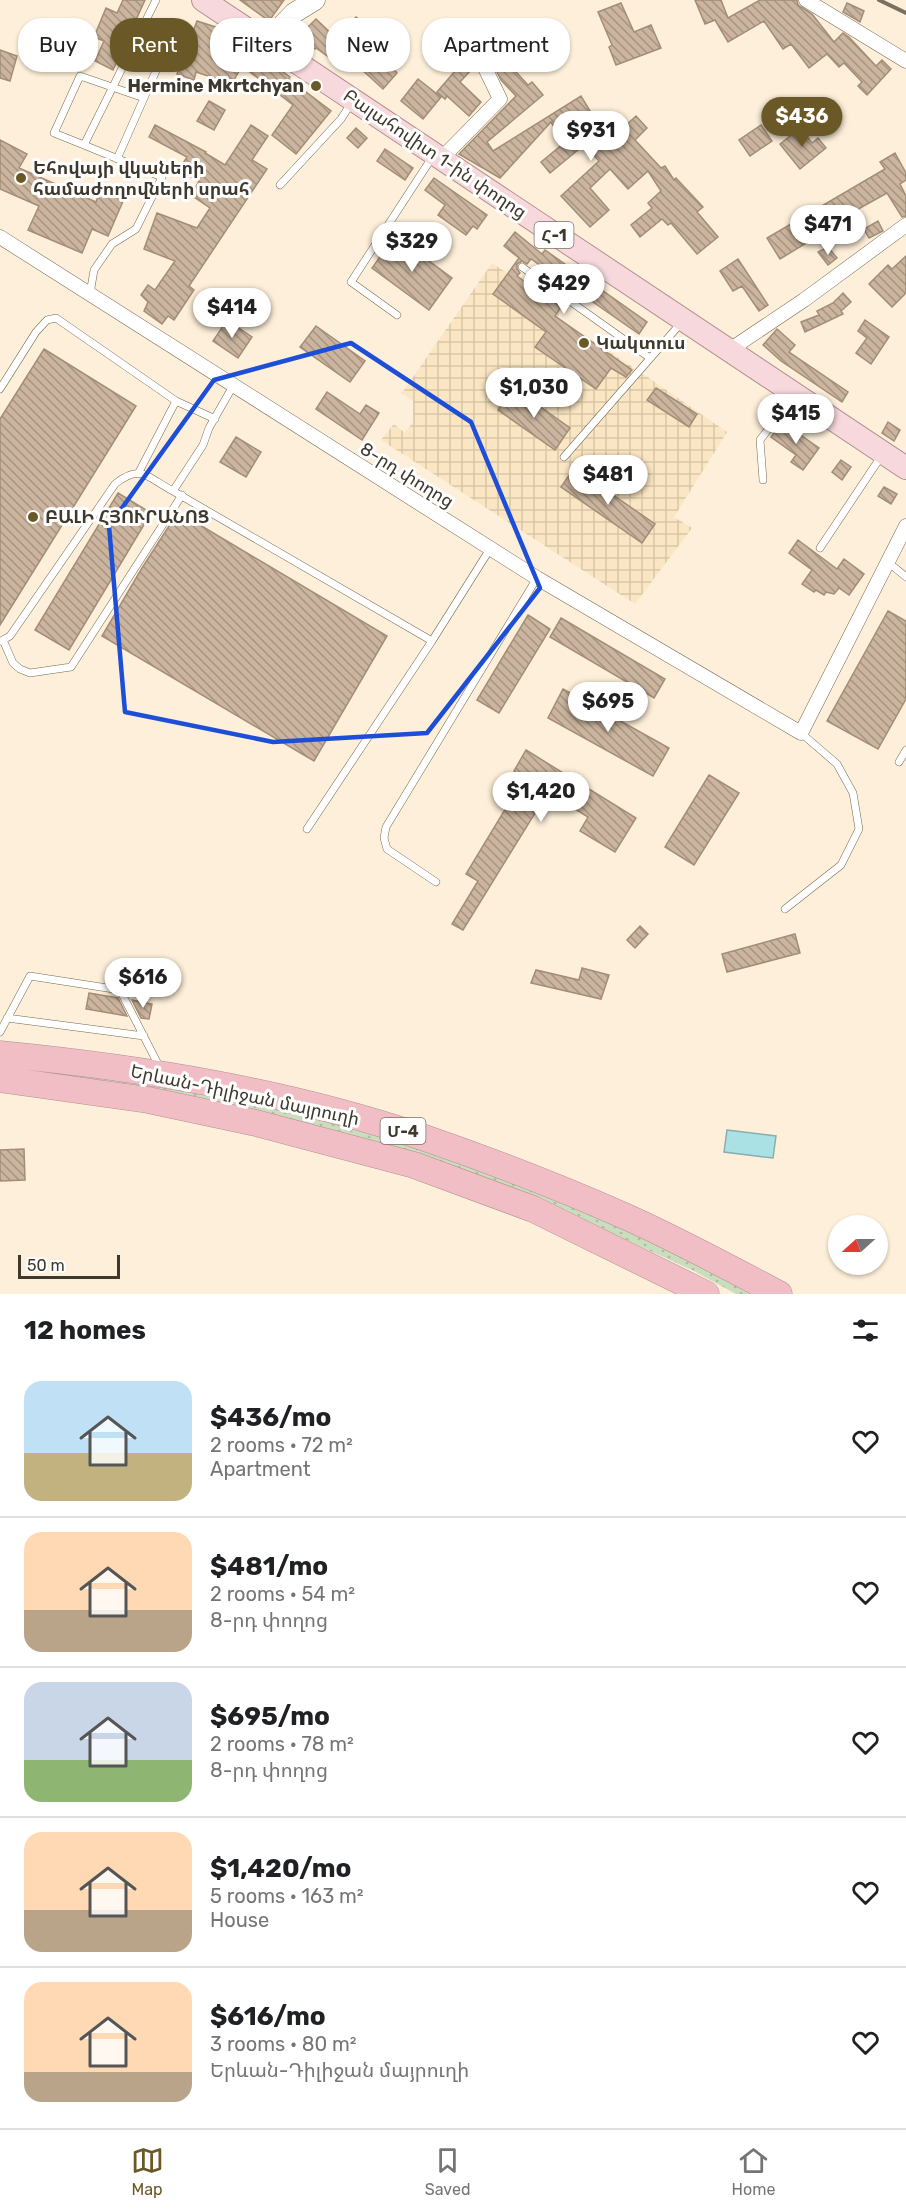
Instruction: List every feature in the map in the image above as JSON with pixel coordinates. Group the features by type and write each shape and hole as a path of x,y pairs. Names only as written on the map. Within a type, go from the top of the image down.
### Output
{"highway":[{"name":"Երևան-Դիլիջան մայրուղի","path":"0,1054 164,1075 333,1111 421,1137 552,1184 631,1219 779,1294"},
{"name":"Երևան-Դիլիջան մայրուղի","path":"0,1079 148,1100 256,1123 414,1165 533,1209 706,1294"}],"main road":[{"name":"Բալահովիտ 1-ին փողոց","path":"203,0 230,18"},
{"name":"Բալահովիտ 1-ին փողոց","path":"311,72 906,468"}],"street":[{"path":"289,18 315,0"},
{"path":"806,0 906,61"},
{"path":"437,156 500,99 487,72"},
{"path":"728,351 804,300 906,225"},
{"name":"8-րդ փողոց","path":"0,237 490,549 801,734"},
{"path":"801,734 906,526"}],"lane":[{"path":"84,145 156,0"},
{"path":"117,159 155,72"},
{"path":"90,294 94,270 112,244 136,229 162,177 54,133 80,76 144,98"},
{"path":"280,185 341,119 353,100"},
{"path":"397,315 351,282 437,156"},
{"path":"522,267 651,358"},
{"path":"0,389 36,332 47,320 56,318 176,401 215,419"},
{"path":"564,457 683,321"},
{"path":"173,491 203,445 233,386"},
{"path":"763,480 760,440 795,395"},
{"path":"140,472 176,401"},
{"path":"820,548 884,453"},
{"path":"182,495 72,667 30,673 13,663 2,641 10,636 115,484 127,474 140,472 182,495 432,641"},
{"path":"307,829 490,549"},
{"path":"888,562 906,577"},
{"path":"436,882 387,849 384,838 386,827 537,578"},
{"path":"785,909 842,865 858,829 853,793 837,764 801,734"},
{"path":"899,762 906,750"},
{"path":"0,1032 30,976 120,990 164,1075"},
{"path":"7,1018 144,1036"}],"highlighted area":[{"path":"351,343 471,422 540,588 427,733 273,742 125,712 109,526 214,380"}],"shaded area":[{"path":"492,263 562,310 557,318 727,432 674,517 692,528 635,604 381,440 394,424 405,433 413,422 413,401 402,393"}],"green space":[{"path":"0,1061 218,1095 324,1120 444,1155 572,1204 760,1294 736,1294 694,1271 580,1219 438,1164 0,1072"}],"water":[{"path":"727,1130 776,1136 773,1158 724,1152"}],"building":[{"path":"123,0 145,0 137,18 110,18 110,68 98,62 98,54 104,41 98,39 98,27 106,8 117,13"},
{"path":"240,0 284,0 271,18 265,18"},
{"path":"695,0 721,0 728,18 760,0 797,0 798,5 812,14 834,42 843,33 876,66 882,60 891,69 867,95 858,86 862,82 844,63 839,67 827,54 809,68 791,44 783,49 764,21 728,42 715,20 705,24"},
{"path":"621,3 634,32 651,25 661,48 616,65 609,47 612,45 598,12"},
{"path":"847,3 864,11 860,22 843,12"},
{"path":"316,19 326,29 326,55 314,48 314,21"},
{"path":"198,21 210,25 210,72 239,72 234,80 227,77 223,81 196,72 198,72"},
{"path":"0,50 17,56 10,81 0,78"},
{"path":"178,72 196,72 194,80 177,74"},
{"path":"250,72 283,72 331,111 296,154 272,135 293,105"},
{"path":"364,72 396,72 383,89"},
{"path":"454,72 469,72 460,82 481,102 469,116 447,96 445,99 437,92"},
{"path":"497,72 516,72 528,85 532,82 543,95 487,142 493,151 581,96 596,121 612,138 636,116 647,128 635,140 661,168 665,166 674,180 676,178 703,207 697,212 718,237 697,254 671,223 668,225 662,219 640,237 631,225 652,208 648,203 661,191 648,171 628,189 610,169 590,188 609,210 590,227 561,196 599,161 584,145 550,173 541,162 564,143 551,122 500,178 459,154 516,96 501,80"},
{"path":"418,79 441,97 423,119 401,101"},
{"path":"209,101 225,110 214,130 197,121"},
{"path":"155,125 206,152 225,165 251,125 268,136 252,160 267,169 189,286 194,290 174,320 168,316 162,324 144,311 148,302 141,295 148,285 155,290 175,261 144,249 157,213 197,228 210,208 191,195 199,181 179,170 187,157 149,137"},
{"path":"761,125 772,141 750,156 739,140"},
{"path":"356,128 367,138 358,148 347,138"},
{"path":"800,128 812,143 818,138 826,148 800,169 780,144"},
{"name":"Եհովայի վկաների համաժողովների սրահ","path":"0,140 27,154 19,168 96,202 101,189 124,199 108,236 92,229 82,253 28,230 39,206 0,189"},
{"path":"385,149 413,168 405,180 377,161"},
{"path":"895,153 906,173 906,180 900,184 906,196 906,216 902,217 887,193 806,238 808,242 780,259 767,238 885,169 880,162"},
{"path":"434,178 487,215 477,229 473,226 466,235 438,215 445,205 425,190"},
{"path":"878,221 883,231 869,238 864,229"},
{"path":"515,232 542,254 545,250 647,322 639,334 531,259 527,264 522,261 517,264 520,273 517,276 561,307 555,316 632,370 626,377 611,368 596,389 535,347 546,332 493,294 519,258 504,246"},
{"path":"395,236 452,278 429,310 372,268"},
{"path":"828,247 837,258 828,265 818,252"},
{"path":"906,256 906,293 892,307 869,284 888,265 892,269"},
{"path":"738,259 768,305 759,311 742,286 733,291 720,271"},
{"path":"843,293 851,302 841,311 843,314 805,332 801,322 819,315 817,311 833,303"},
{"path":"227,320 252,337 238,358 213,341"},
{"path":"865,320 889,337 871,364 856,353 867,338 858,331"},
{"path":"316,326 365,361 350,382 300,347"},
{"path":"777,329 795,345 789,352 848,392 842,402 781,361 763,345"},
{"name":"ԲԱԼԻ ՀՅՈՒՐԱՆՈՑ","path":"44,349 136,406 0,625 0,419"},
{"path":"514,388 570,428 555,450 498,410"},
{"path":"656,388 697,414 689,427 647,400"},
{"path":"327,392 360,414 366,405 379,413 362,440 316,409"},
{"path":"782,422 819,448 803,470 791,462 796,455 771,437"},
{"path":"888,422 900,430 894,441 882,433"},
{"path":"236,437 261,452 246,477 220,462"},
{"path":"841,460 851,467 842,480 832,472"},
{"path":"574,468 655,524 642,543 561,487"},
{"path":"884,487 897,494 891,504 878,496"},
{"path":"118,493 151,513 69,650 35,630"},
{"path":"178,512 387,636 314,761 102,636"},
{"path":"798,540 837,569 844,559 864,574 849,595 839,588 834,594 826,592 824,595 802,584 812,570 789,553"},
{"path":"888,611 906,621 906,699 878,749 827,721"},
{"path":"528,615 550,629 499,713 477,700"},
{"path":"561,618 665,679 654,698 550,637"},
{"path":"563,689 669,748 653,776 548,718"},
{"path":"526,750 636,818 615,852 580,831 588,817 548,792 463,930 452,924 478,881 466,874 524,778 514,771"},
{"path":"709,775 739,793 694,865 665,847"},
{"path":"640,926 648,934 635,948 627,940"},
{"path":"795,934 800,953 727,972 722,954"},
{"path":"582,968 609,975 601,999 531,983 536,970 579,980"},
{"path":"89,993 118,998 127,1016 86,1009"},
{"path":"132,1000 152,1004 149,1019 141,1018"},
{"path":"24,1149 25,1180 0,1181 0,1150"}],"railway":[{"path":"879,0 906,13"}],"place":[{"name":"Hermine Mkrtchyan","path":"316,86"},
{"name":"Եհովայի վկաների համաժողովների սրահ","path":"21,178"},
{"name":"Կակտուս","path":"584,343"},
{"name":"ԲԱԼԻ ՀՅՈՒՐԱՆՈՑ","path":"33,517"}]}
